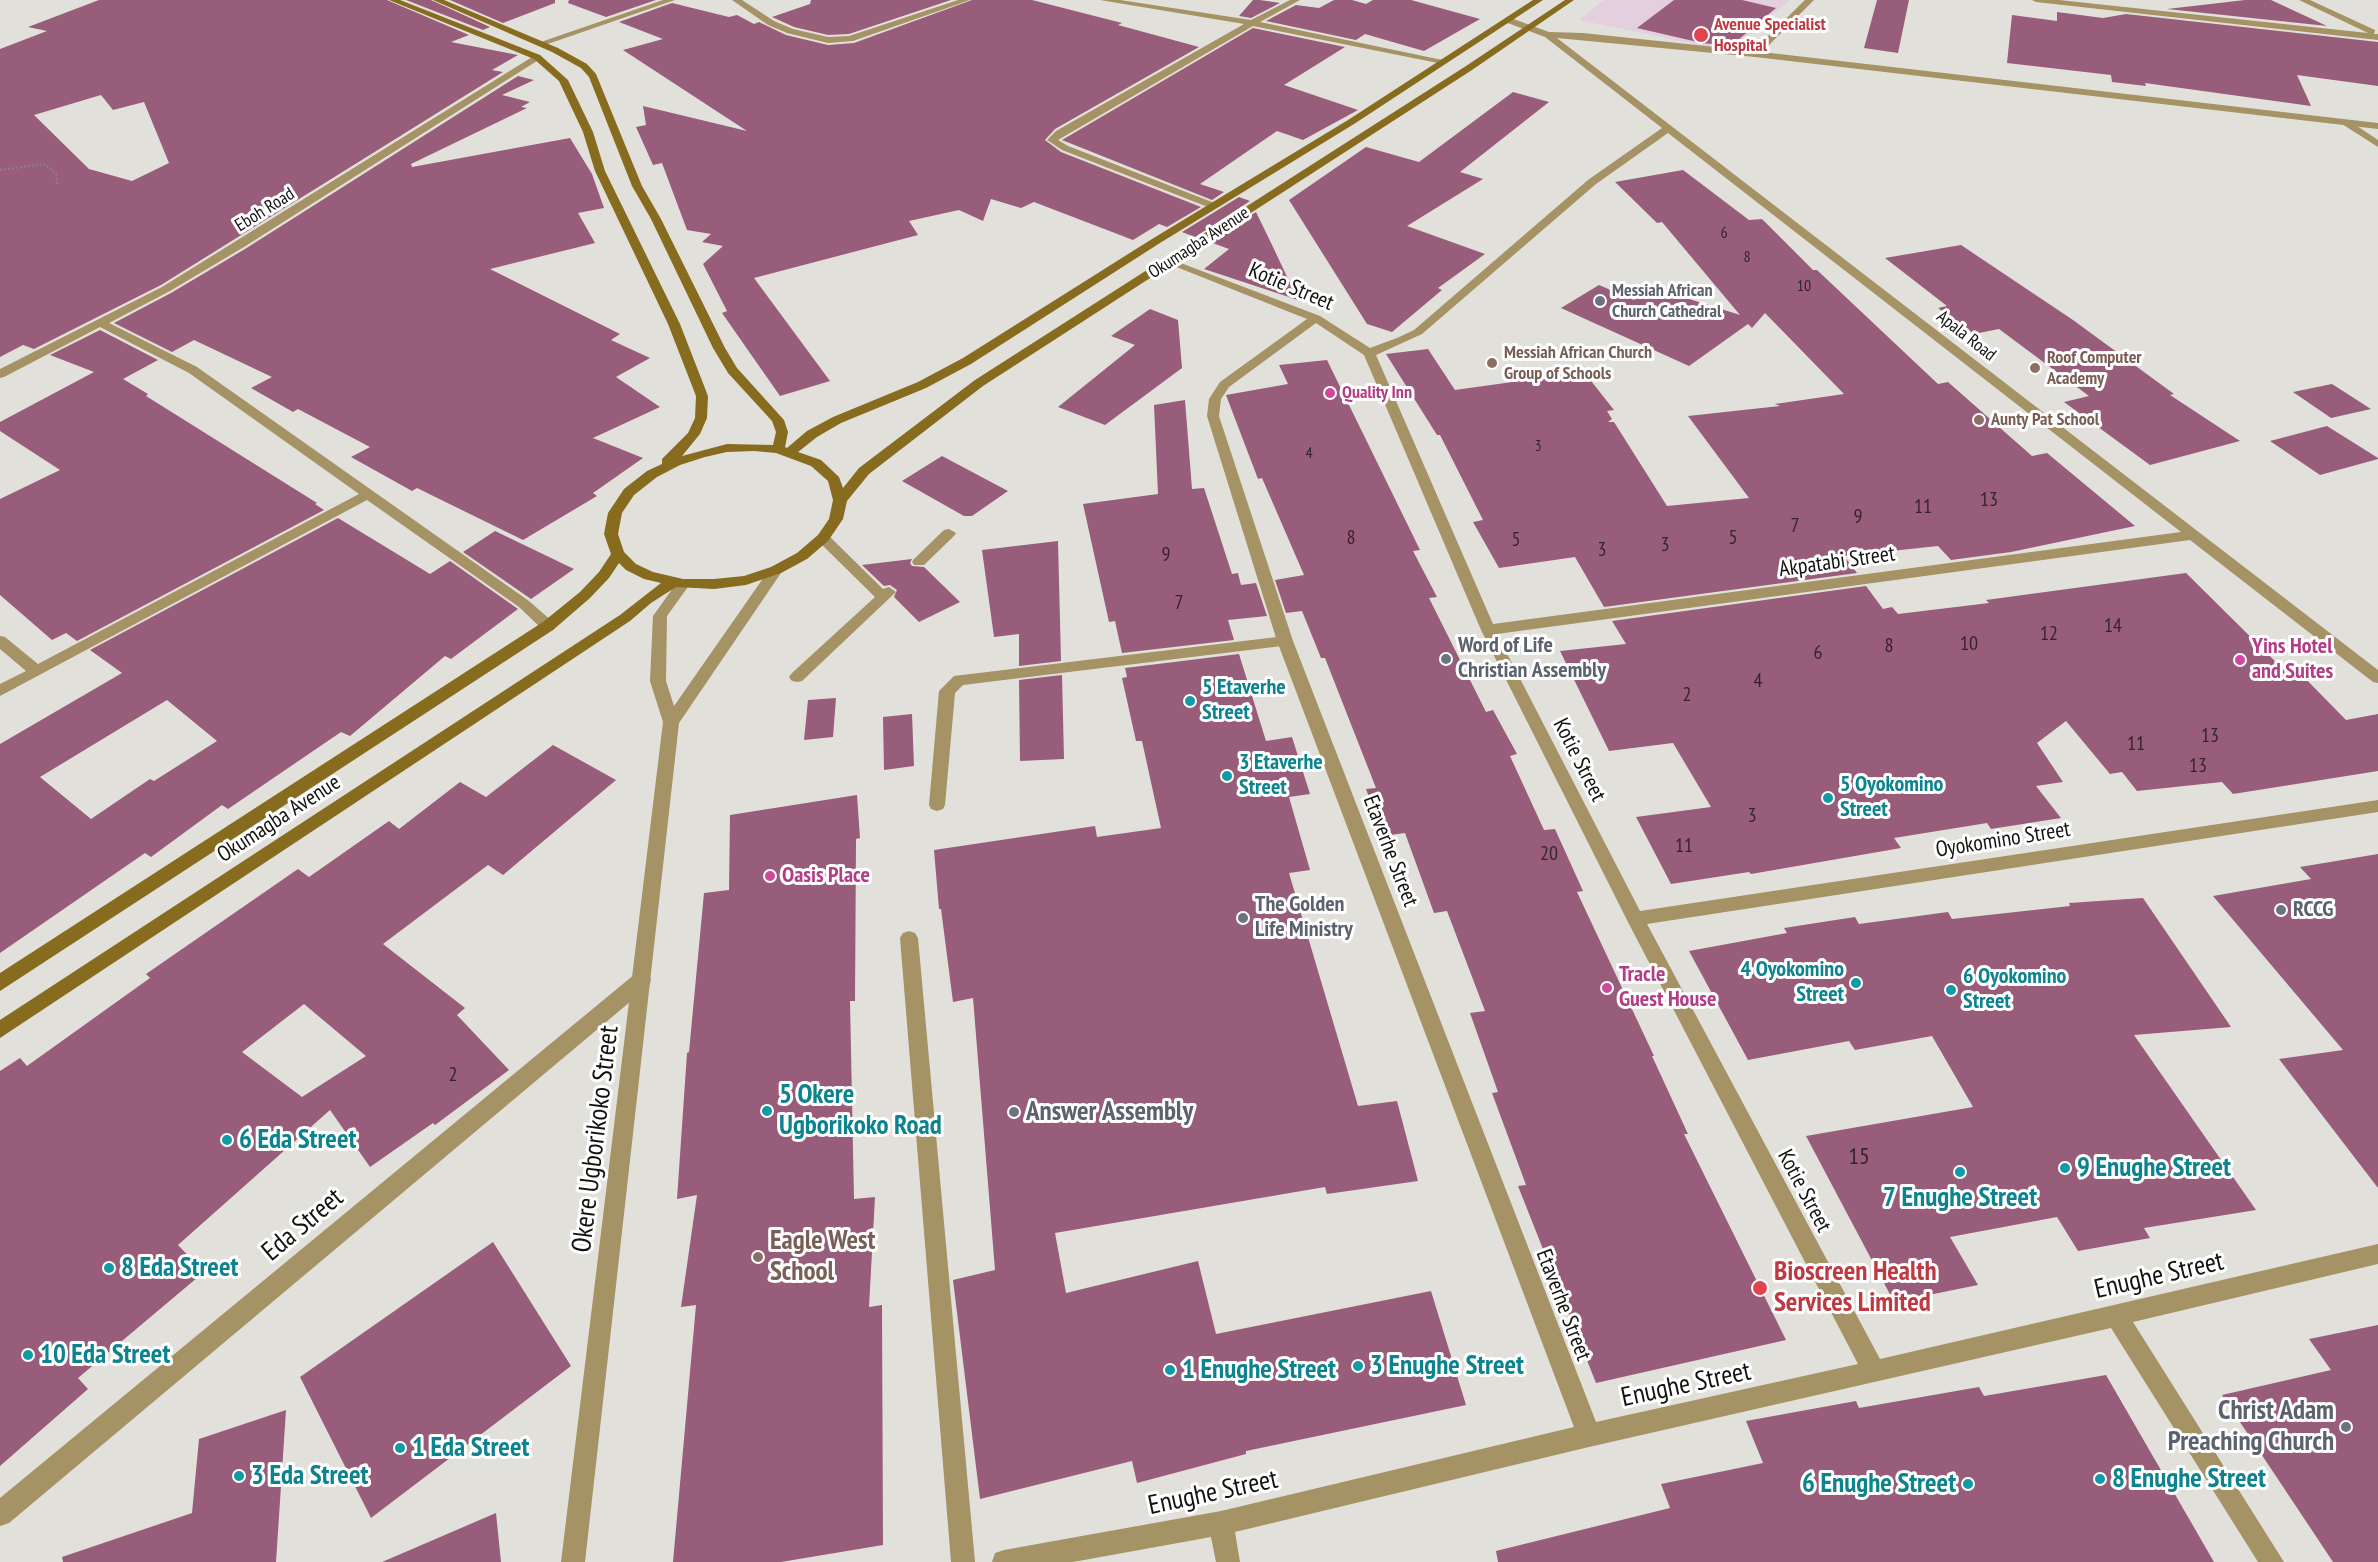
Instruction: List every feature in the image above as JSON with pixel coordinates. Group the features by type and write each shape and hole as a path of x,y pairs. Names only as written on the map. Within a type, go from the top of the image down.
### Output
{"main road":[{"path":"393,0 537,57 556,72 568,90 588,132 600,171 674,324 702,396 701,418 694,434 682,449 629,492 615,513 611,534 618,554 631,567 649,576 677,584 714,584 735,581 776,570 802,556 823,538 836,519 840,500 834,480 816,463 784,451 727,448 684,459 652,474"},
{"path":"437,0 572,59 593,76 637,186 656,219 719,348 732,370 778,420 784,451"},
{"name":"Okumagba Avenue","path":"784,451 837,420 922,385 967,361 1351,122 1539,0"},
{"name":"Okumagba Avenue","path":"840,500 864,471 971,390 1529,29 1570,0"},
{"name":"Okumagba Avenue","path":"0,983 548,626 585,595 604,575 618,554"},
{"name":"Okumagba Avenue","path":"0,1030 625,618 646,600 677,584"}],"street":[{"path":"539,44 671,0"},
{"path":"736,0 757,15 781,27 828,40 850,39 966,0"},
{"path":"1104,0 1253,23 1443,61"},
{"path":"1213,206 1065,148 1052,140 1059,133 1296,0"},
{"path":"1755,54 1810,0"},
{"path":"2037,0 2378,36"},
{"path":"2303,0 2378,36"},
{"name":"Apala Road","path":"1508,21 1548,35 2192,535 2286,604 2378,678"},
{"path":"1548,35 1583,36 1755,54 2378,126"},
{"name":"Eboh Road","path":"0,374 100,324 240,245 537,57"},
{"path":"2345,122 2378,144"},
{"path":"1370,353 1418,332 1592,182 1669,128"},
{"name":"Kotie Street","path":"1169,262 1316,318 1370,353 1488,630 1635,919 1874,1372"},
{"name":"Etaverhe Street","path":"1316,318 1224,385 1215,399 1213,416 1285,641 1589,1435"},
{"path":"100,324 193,370 524,604 548,626"},
{"path":"0,691 368,494"},
{"path":"919,562 949,533"},
{"name":"Akpatabi Street","path":"1488,630 2192,535"},
{"path":"797,677 886,594 823,538"},
{"path":"671,722 776,570"},
{"path":"671,722 658,681 660,616 677,584"},
{"path":"0,640 36,671"},
{"path":"937,805 947,692 959,680 1285,641"},
{"name":"Okere Ugborikoko Street","path":"573,1562 671,722"},
{"name":"Oyokomino Street","path":"1635,919 2378,806"},
{"path":"909,938 963,1562"},
{"name":"Eda Street","path":"0,1514 642,980"},
{"name":"Enughe Street","path":"1004,1562 1221,1523 1589,1435 1874,1372 2378,1254"},
{"path":"2116,1316 2272,1562"},
{"path":"1221,1523 1228,1562"}],"path":[{"path":"0,170 45,164 56,174 57,183"}],"shaded area":[{"name":"Avenue Specialist Hospital","path":"1604,0 1790,0 1729,51 1579,20"}],"building":[{"path":"99,0 387,0 469,35 451,42 518,55 492,70 503,72 161,285 34,349 23,345 0,357 0,49 47,31 28,27","holes":["101,95 113,110 144,102 169,163 132,181 89,169 34,115"]},
{"path":"406,0 431,0 490,27 483,30"},
{"path":"450,0 555,0 555,3 503,23"},
{"path":"569,0 656,0 606,17 568,3"},
{"path":"811,0 951,0 849,34 828,35 794,27 772,17 810,4"},
{"path":"972,0 1032,0 1122,23 1118,25 1199,47 1055,129 1045,140 1061,152 1201,207 1167,227 1159,224 1133,240 1034,202 1021,208 991,199 983,221 959,210 909,221 918,235 754,278 830,381 780,396 722,313 727,311 703,264 723,246 702,242 711,234 687,230 662,163 653,165 636,127 646,125 643,106 747,131 623,50 663,39 619,22 672,3 729,17 737,15 754,24 759,22 786,35 828,45 854,43"},
{"path":"1253,0 1280,3 1251,18 1239,16"},
{"path":"1334,0 1352,0 1366,4 1373,0 1411,0 1480,19 1424,51 1365,34 1356,40 1266,21 1296,5 1319,8"},
{"name":"Avenue Specialist Hospital","path":"1674,0 1742,0 1776,8 1731,46 1702,43 1637,28"},
{"path":"1877,0 1909,0 1898,53 1864,48"},
{"path":"2245,0 2271,0 2327,26 2167,9"},
{"path":"2057,12 2103,18 2126,14 2378,42 2378,86 2297,75 2311,106 2145,83 2146,86 2112,82 2111,75 2007,63 2012,15 2057,21"},
{"path":"1253,28 1345,47 1284,85 1358,110 1303,140 1277,131 1200,184 1224,192 1212,200 1062,140"},
{"path":"518,76 534,80 502,95 530,102 521,107 527,108 411,164 412,167 570,138 592,174 604,208 578,213 595,243 490,269 620,334 611,340 650,358 616,377 660,407 593,438 643,458 593,493 597,496 523,540 417,488 412,491 351,457 370,447 298,409 293,412 251,388 272,377 194,340 172,352 114,323 171,293 245,249"},
{"path":"1513,92 1549,102 1460,172 1483,179 1407,226 1485,254 1438,288 1442,290 1392,332 1367,324 1289,200 1366,147 1419,162"},
{"path":"1683,170 1749,220 1762,219 1813,270 1817,270 1938,384 1948,382 2032,456 2047,453 2135,526 2011,552 1951,560 1938,546 1844,556 1857,573 1604,607 1575,557 1499,568 1473,522 1483,520 1440,435 1437,435 1386,354 1428,349 1455,390 1584,372 1614,410 1607,411 1612,419 1608,422 1614,422 1667,506 1749,498 1688,416 1780,406 1775,404 1844,394 1765,313 1752,328 1748,324 1689,366 1561,308 1599,285 1634,300 1648,286 1740,315 1662,222 1657,223 1615,182"},
{"path":"1239,197 1250,201 1195,237 1182,232"},
{"path":"1256,212 1298,300 1204,269 1229,249 1210,242"},
{"path":"1961,245 2073,320 2174,394 2170,395 2240,441 2150,465 2064,402 2089,396 1999,329 1974,334 1938,308 1947,306 1885,258"},
{"path":"1150,309 1178,320 1182,368 1105,425 1058,407 1135,345 1111,336"},
{"path":"100,330 158,360 123,379 148,394 146,396 317,503 315,504 324,510 77,641 66,633 52,640 0,595 0,499 60,470 0,431 0,422 94,372 50,355"},
{"path":"1327,360 1420,550 1413,551 1437,597 1429,598 1486,712 1493,710 1517,754 1510,756 1544,830 1555,829 1583,891 1577,892 1654,1056 1652,1056 1688,1134 1684,1134 1786,1340 1596,1383 1518,1186 1526,1185 1492,1093 1498,1092 1470,1013 1485,1011 1447,911 1434,913 1405,833 1383,836 1366,789 1376,788 1325,658 1321,658 1302,611 1286,613 1275,580 1304,575 1262,478 1258,479 1226,395 1288,384 1279,365"},
{"path":"2332,384 2371,409 2331,418 2293,392"},
{"path":"1185,400 1192,489 1204,488 1232,574 1238,573 1241,585 1256,583 1267,616 1228,620 1234,640 1122,653 1115,621 1109,622 1083,504 1158,494 1154,405"},
{"path":"2327,426 2378,459 2320,475 2270,441"},
{"path":"942,456 1008,491 972,516 964,516 902,481"},
{"path":"338,518 430,574 450,561 518,609 451,659 445,656 350,736 341,732 228,809 222,805 151,857 145,853 0,953 0,744 122,673 90,650","holes":["167,700 217,741 154,781 150,779 91,819 40,777"]},
{"path":"495,531 574,569 531,599 463,552"},
{"path":"1058,541 1061,661 1019,666 1019,634 994,637 982,550"},
{"path":"912,559 910,563 912,566 924,567 960,602 919,622 894,597 897,590 890,585 884,586 862,565"},
{"path":"2186,573 2283,669 2295,668 2346,720 2378,714 2378,771 2233,794 2222,782 2137,791 2122,772 2110,774 2066,721 2037,743 2063,782 2036,786 2061,818 1991,829 1987,823 1894,838 1901,848 1751,874 1749,872 1671,884 1636,817 1711,807 1673,743 1609,751 1560,651 1626,644 1612,621 1866,586 1883,609 1892,607 1898,614 1989,603 1986,600"},
{"path":"1239,654 1266,741 1292,737 1310,794 1289,797 1310,870 1289,873 1358,1106 1397,1101 1418,1181 1327,1194 1325,1187 1055,1233 1066,1293 1198,1261 1216,1334 1431,1291 1466,1405 1246,1451 1246,1454 1137,1483 1132,1461 980,1499 953,1280 995,1270 973,998 953,1002 941,909 939,909 934,850 1095,826 1097,837 1161,828 1142,741 1136,741 1122,678 1127,677 1125,668"},
{"path":"1062,675 1064,759 1020,761 1019,680"},
{"path":"836,698 833,737 804,740 808,700"},
{"path":"912,714 914,766 884,770 883,717"},
{"path":"553,745 616,780 503,875 488,865 383,944 465,1008 457,1015 509,1070 435,1125 433,1123 370,1167 330,1110 178,1245 204,1272 78,1378 88,1389 0,1466 0,1071 20,1058 27,1066 150,978 146,974 298,869 309,877 389,821 399,829 460,782 486,797","holes":["304,1004 366,1056 302,1097 242,1052"]},
{"path":"857,795 860,838 856,839 855,1001 850,1001 854,1199 875,1197 869,1307 882,1305 883,1545 781,1562 673,1562 696,1305 681,1307 697,1195 677,1199 687,1053 689,1052 704,893 729,890 730,815"},
{"path":"2378,854 2378,1188 2279,1059 2343,1050 2213,896 2311,879 2300,867"},
{"path":"2143,898 2231,1027 2134,1035 2256,1210 2144,1228 2150,1238 2078,1251 2057,1217 1950,1237 1978,1285 1894,1302 1806,1136 1973,1107 1932,1036 1855,1050 1849,1041 1748,1060 1689,951 1787,933 1784,928 1855,917 1859,924 1948,912 1952,919 2070,906 2069,903"},
{"name":"1 Eda Street","path":"493,1242 571,1366 371,1518 300,1377"},
{"path":"2378,1325 2378,1562 2333,1562 2222,1395 2331,1370 2309,1339"},
{"path":"2106,1375 2214,1562 1498,1562 1496,1551 1670,1508 1661,1484 1763,1463 1746,1421 1856,1401 1859,1408 1979,1387 1984,1396"},
{"name":"3 Eda Street","path":"286,1410 276,1562 63,1562 62,1557 192,1513 199,1439"},
{"path":"496,1513 501,1562 382,1562"}],"place":[{"name":"Avenue Specialist Hospital","path":"1701,35"},
{"name":"Messiah African Church Cathedral","path":"1600,301"},
{"name":"Messiah African Church Group of Schools","path":"1492,363"},
{"name":"Roof Computer Academy","path":"2035,368"},
{"name":"Quality Inn","path":"1330,393"},
{"name":"Aunty Pat School","path":"1979,420"},
{"name":"Word of Life Christian Assembly","path":"1446,659"},
{"name":"Yins Hotel and Suites","path":"2240,660"},
{"name":"5 Etaverhe Street","path":"1190,701"},
{"name":"3 Etaverhe Street","path":"1227,776"},
{"name":"5 Oyokomino Street","path":"1828,798"},
{"name":"Oasis Place","path":"770,876"},
{"name":"RCCG","path":"2281,910"},
{"name":"The Golden Life Ministry","path":"1243,918"},
{"name":"4 Oyokomino Street","path":"1856,983"},
{"name":"Tracle Guest House","path":"1607,988"},
{"name":"6 Oyokomino Street","path":"1951,990"},
{"name":"5 Okere Ugborikoko Road","path":"767,1111"},
{"name":"Answer Assembly","path":"1014,1112"},
{"name":"6 Eda Street","path":"227,1140"},
{"name":"9 Enughe Street","path":"2065,1168"},
{"name":"7 Enughe Street","path":"1960,1172"},
{"name":"Eagle West School","path":"758,1257"},
{"name":"8 Eda Street","path":"109,1268"},
{"name":"Bioscreen Health Services Limited","path":"1760,1288"},
{"name":"10 Eda Street","path":"28,1355"},
{"name":"3 Enughe Street","path":"1358,1366"},
{"name":"1 Enughe Street","path":"1170,1370"},
{"name":"Christ Adam Preaching Church","path":"2346,1427"},
{"name":"1 Eda Street","path":"400,1448"},
{"name":"3 Eda Street","path":"239,1476"},
{"name":"8 Enughe Street","path":"2100,1479"},
{"name":"6 Enughe Street","path":"1968,1484"}]}
